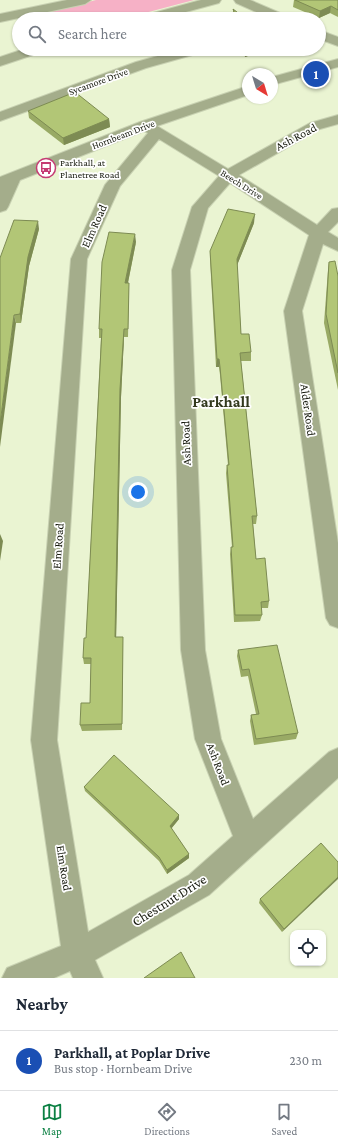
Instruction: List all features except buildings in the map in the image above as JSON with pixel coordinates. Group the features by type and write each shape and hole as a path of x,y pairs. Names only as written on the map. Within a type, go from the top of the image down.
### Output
{"street":[{"path":"28,12 85,0"},
{"path":"171,12 215,0"},
{"path":"240,0 267,12"},
{"path":"0,18 12,15"},
{"path":"326,37 337,41"},
{"path":"0,62 17,56"},
{"name":"Sycamore Drive","path":"0,117 141,65 173,56"},
{"path":"278,79 338,63"},
{"name":"Hornbeam Drive","path":"6,180 151,129 242,92"},
{"name":"Ash Road","path":"248,840 208,739 193,650 181,270 200,207 228,175 315,126 338,119"},
{"name":"Beech Drive","path":"151,129 228,175 338,246"},
{"name":"Elm Road","path":"82,966 44,740 79,259 113,185 151,129"},
{"path":"0,207 6,180"},
{"name":"Alder Road","path":"338,213 318,233 293,311 338,618"},
{"name":"Chestnut Drive","path":"18,978 82,966 199,885 338,761"}],"shaded area":[{"path":"96,0 194,0 149,12 50,12"}],"place":[{"name":"Parkhall, at Poplar Drive","path":"316,74"},
{"name":"Parkhall, at Planetree Road","path":"46,168"}],"district":[{"name":"Parkhall","path":"221,401"}]}
